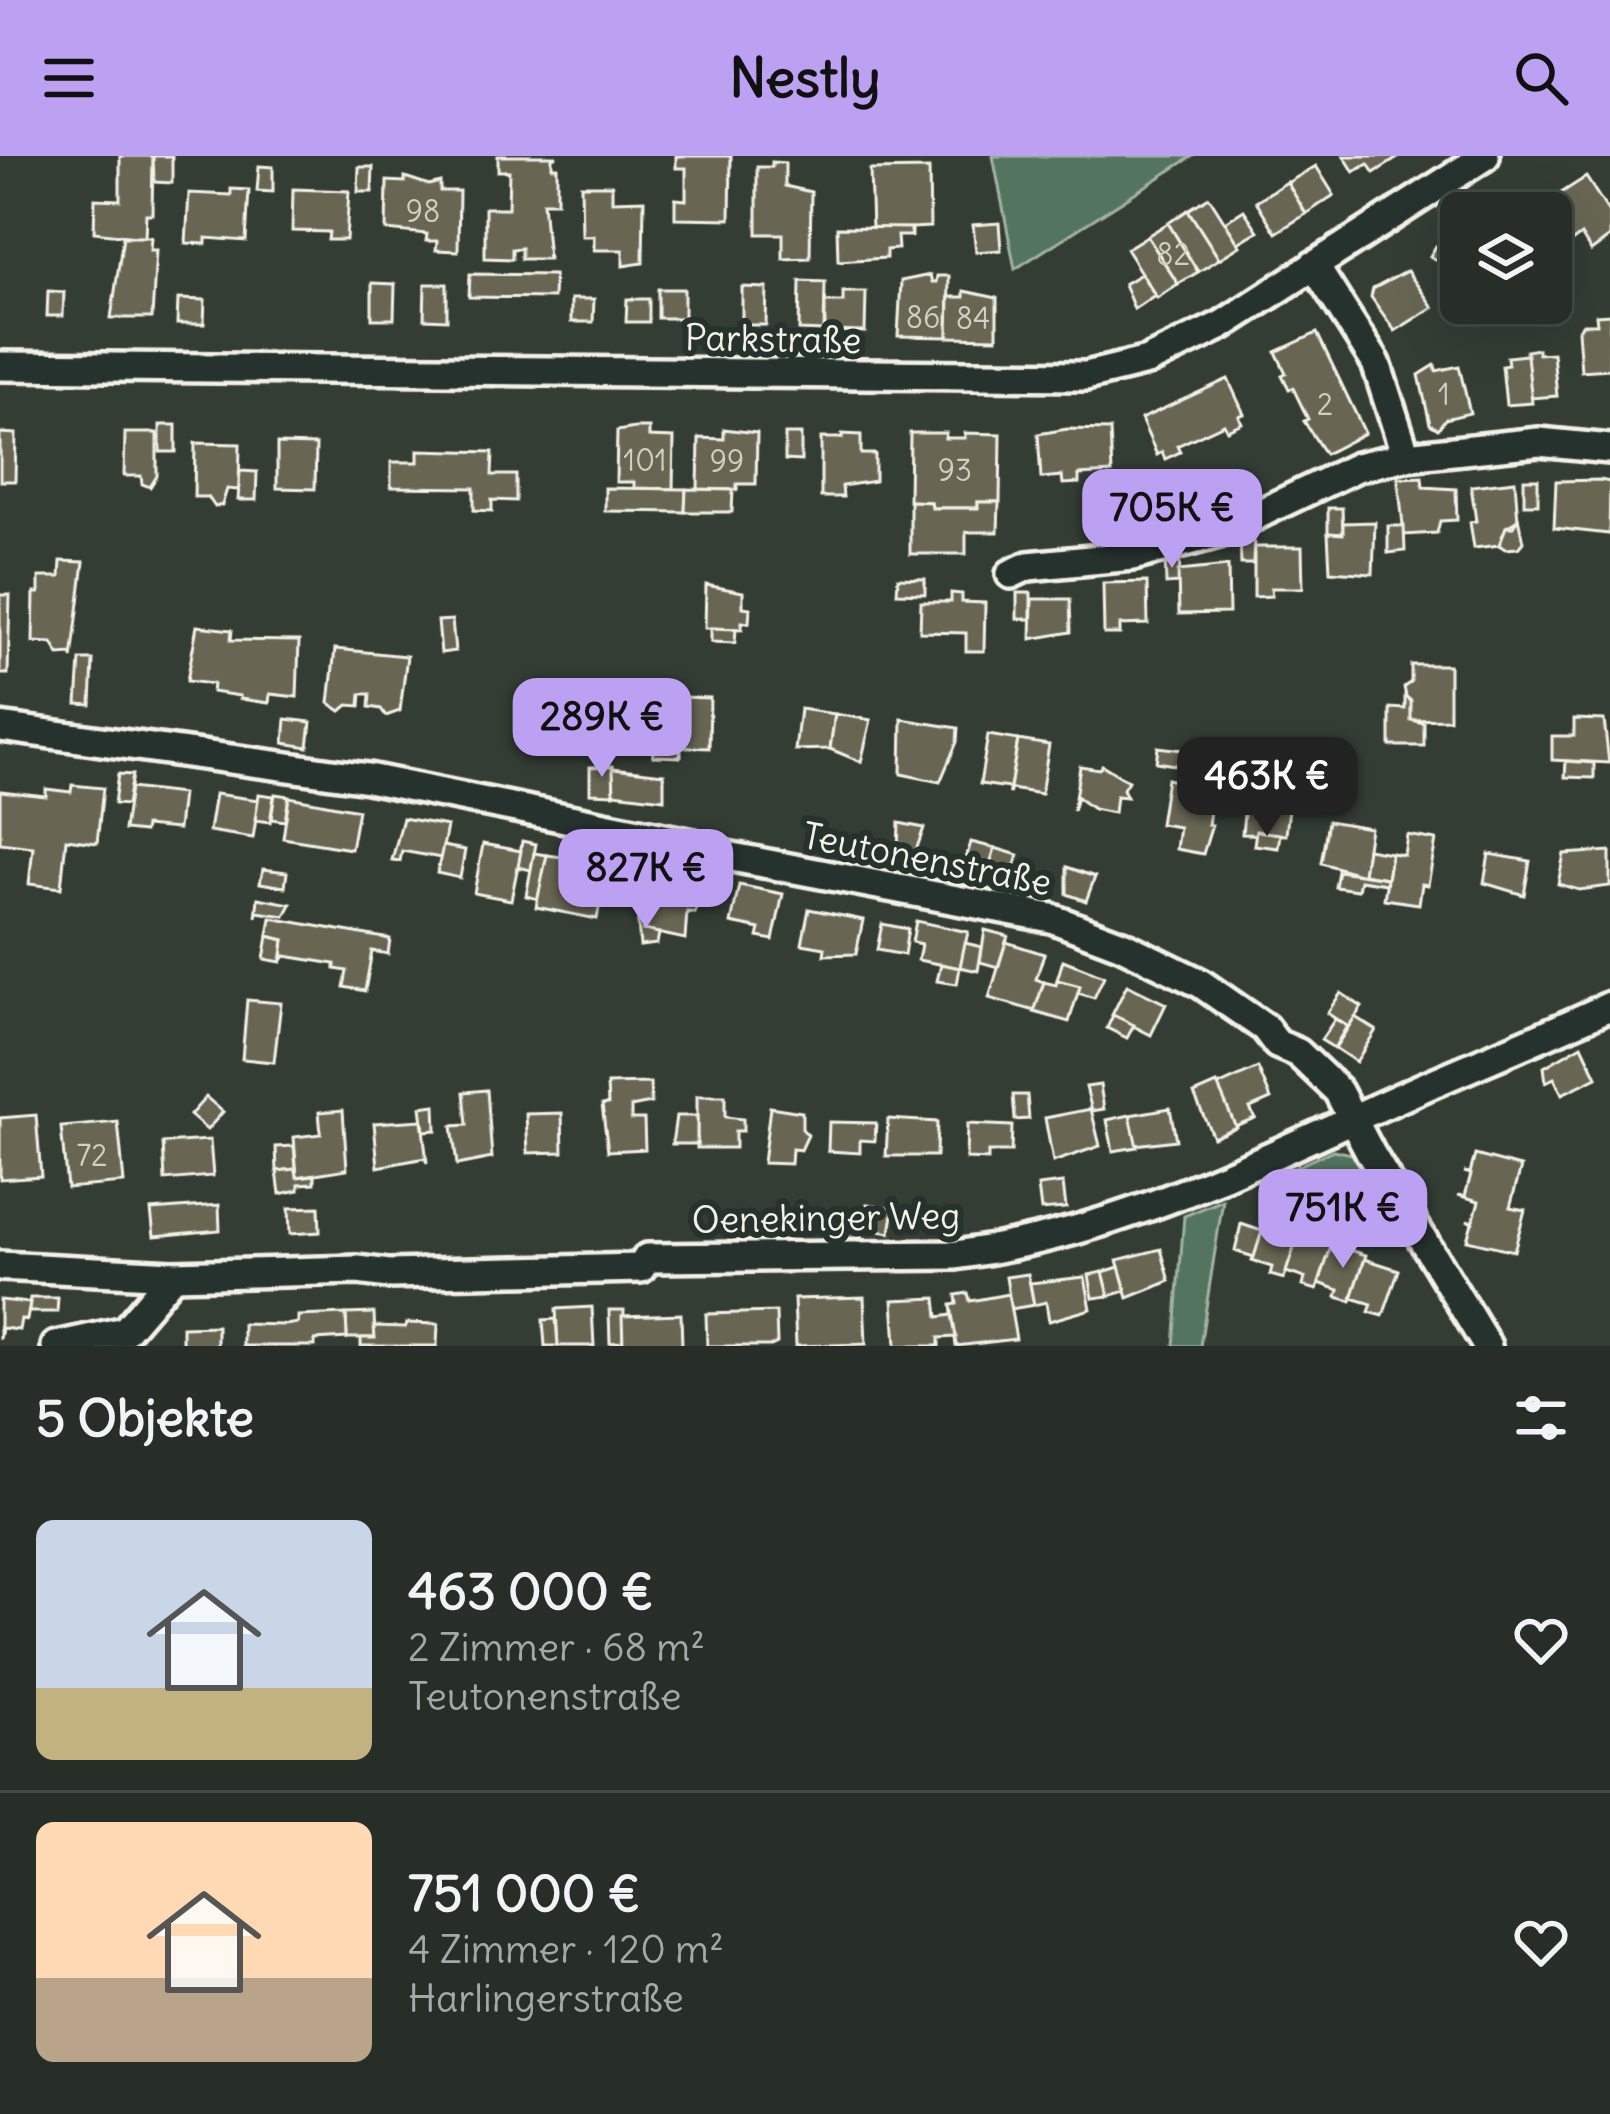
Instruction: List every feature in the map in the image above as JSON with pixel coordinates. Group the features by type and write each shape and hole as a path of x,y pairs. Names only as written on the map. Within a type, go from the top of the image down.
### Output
{"street":[{"name":"Parkstraße","path":"0,367 1068,378 1147,361 1222,325 1485,156"},
{"path":"1314,265 1376,363 1406,456"},
{"path":"1011,574 1028,566 1133,556 1220,532 1357,467 1406,456 1540,442 1610,448"},
{"name":"Teutonenstraße","path":"0,728 368,778 693,844 711,853 1051,919 1122,945 1200,983 1328,1078 1487,1346"},
{"name":"Oenekinger Weg","path":"0,1266 173,1275 600,1269 641,1268 647,1258 975,1252 1112,1222 1223,1180 1610,1006"},
{"path":"56,1346 125,1330 173,1275"}],"green space":[{"path":"993,156 1193,156 1015,269"},
{"path":"1333,1150 1357,1155 1400,1238 1274,1199 1268,1180"},
{"path":"1223,1200 1200,1346 1174,1346 1184,1216"}],"building":[{"path":"120,156 153,156 152,214 146,214 145,238 94,232 95,199 120,200"},
{"path":"153,156 172,156 172,183 154,182"},
{"path":"498,156 557,156 552,158 552,167 557,167 557,202 543,202 548,259 521,259 521,248 512,249 512,259 485,258 485,208 508,208 509,171 498,171"},
{"path":"676,156 731,156 730,219 675,218 675,199 686,200 686,168 676,168"},
{"path":"1344,156 1401,156 1374,173 1368,164 1354,172"},
{"path":"772,162 785,163 785,186 811,192 810,258 783,259 783,234 757,234 757,167 772,167"},
{"path":"259,166 273,167 273,192 257,191"},
{"path":"1316,166 1334,195 1306,214 1287,183"},
{"path":"359,167 373,167 372,192 358,192"},
{"path":"929,169 930,227 912,228 912,238 911,228 872,229 870,170"},
{"path":"405,177 429,185 440,182 440,191 459,191 458,251 436,250 437,241 426,241 427,234 386,230 387,181 405,182"},
{"path":"1586,177 1610,214 1610,237 1591,251 1581,235 1572,242 1572,192 1563,192"},
{"path":"1287,182 1306,214 1276,233 1256,201"},
{"path":"581,185 612,185 612,201 644,200 643,263 623,266 623,250 594,250 594,236 582,236"},
{"path":"231,189 249,190 246,241 206,238 206,244 186,243 189,193 231,195"},
{"path":"293,189 349,191 346,240 328,240 329,232 292,231"},
{"path":"1209,197 1240,246 1219,259 1188,210"},
{"path":"1188,210 1219,259 1198,272 1168,223"},
{"path":"1244,210 1258,231 1238,243 1225,222"},
{"path":"999,223 1001,250 976,252 973,225"},
{"path":"1168,223 1198,272 1178,284 1147,236"},
{"path":"837,227 911,228 911,236 897,236 898,249 886,250 886,258 838,261"},
{"path":"1147,236 1178,284 1157,298 1126,249"},
{"path":"123,237 151,237 150,250 156,250 152,318 111,318"},
{"path":"1440,247 1440,262 1430,256"},
{"path":"1407,271 1433,307 1395,331 1371,297 1373,289"},
{"path":"470,274 554,275 553,298 469,297"},
{"path":"1141,274 1155,295 1134,309 1124,284"},
{"path":"930,275 932,282 937,276 949,276 948,337 898,336 901,281"},
{"path":"800,281 825,282 824,331 799,330"},
{"path":"372,283 395,284 394,319 372,319"},
{"path":"425,284 447,284 447,320 424,319"},
{"path":"742,287 767,288 766,325 742,325"},
{"path":"658,289 684,289 684,318 658,318"},
{"path":"48,291 64,292 63,316 47,316"},
{"path":"964,291 997,298 997,338 948,337 949,297 964,297"},
{"path":"843,292 866,292 865,332 825,331 825,297 826,302 843,302"},
{"path":"178,299 205,300 204,324 177,324"},
{"path":"571,299 594,299 593,322 571,322"},
{"path":"627,299 649,299 649,322 626,322"},
{"path":"1610,314 1609,369 1581,371 1578,330 1583,324 1597,324 1596,315"},
{"path":"1317,333 1365,433 1325,454 1304,421 1308,419 1282,375 1286,373 1276,352"},
{"path":"1538,349 1538,354 1553,353 1557,396 1531,398 1526,351"},
{"path":"1527,355 1532,403 1506,405 1502,366 1508,365 1507,357"},
{"path":"1435,365 1436,371 1459,366 1470,413 1445,419 1438,429 1430,424 1419,375"},
{"path":"1228,379 1244,414 1239,416 1242,423 1227,430 1224,424 1177,446 1180,452 1165,459 1162,452 1157,455 1141,419"},
{"path":"160,425 176,425 176,452 160,452"},
{"path":"649,428 649,437 674,438 673,489 634,488 634,482 616,482 617,431"},
{"path":"724,429 757,433 756,484 737,484 737,490 698,489 699,438 724,439"},
{"path":"1110,430 1112,473 1079,475 1079,483 1063,484 1062,476 1041,478 1038,434"},
{"path":"0,433 16,434 15,481 0,481"},
{"path":"125,433 157,433 157,476 150,487 142,484 141,476 124,476"},
{"path":"910,433 946,433 945,438 1001,434 1000,502 978,502 978,508 932,508 931,502 909,501"},
{"path":"785,434 801,434 801,461 785,460"},
{"path":"842,434 861,435 861,454 875,454 875,481 842,486 843,497 821,497 821,438 842,438"},
{"path":"195,443 240,444 239,490 227,489 222,505 215,507 208,497 194,497"},
{"path":"277,444 316,445 315,489 277,488"},
{"path":"418,450 493,452 492,475 516,475 516,501 492,500 492,511 474,510 474,488 391,487 391,462 418,462"},
{"path":"240,471 257,472 256,500 238,500"},
{"path":"1422,477 1423,487 1456,489 1457,520 1440,521 1437,533 1404,535 1398,478"},
{"path":"1524,479 1538,479 1538,504 1524,504"},
{"path":"1515,481 1518,520 1506,527 1499,545 1474,548 1471,486"},
{"path":"1556,481 1610,482 1609,534 1554,528"},
{"path":"605,488 686,489 685,512 605,511"},
{"path":"686,489 733,490 732,512 685,512"},
{"path":"910,501 931,502 932,508 978,508 978,502 999,502 998,532 966,532 966,554 910,554"},
{"path":"1328,508 1342,508 1343,534 1328,533"},
{"path":"1518,517 1523,542 1518,548 1505,549 1499,545 1506,527 1513,527"},
{"path":"1375,522 1373,574 1330,571 1328,533 1343,534 1343,523"},
{"path":"1388,526 1404,526 1405,551 1388,553"},
{"path":"1240,538 1254,538 1253,564 1241,564"},
{"path":"1254,547 1302,547 1303,588 1271,588 1272,596 1254,597"},
{"path":"1165,559 1180,559 1179,583 1166,584"},
{"path":"61,561 84,562 72,659 72,654 59,655 52,643 33,642 39,577 60,577"},
{"path":"1228,566 1229,613 1179,614 1178,571"},
{"path":"898,578 925,579 925,594 897,593"},
{"path":"1147,582 1148,624 1120,625 1120,634 1104,634 1103,583"},
{"path":"706,585 743,592 743,607 750,608 749,623 742,622 742,629 705,628"},
{"path":"951,593 962,594 962,602 985,603 984,651 966,651 966,633 920,632 921,602 951,602"},
{"path":"1017,593 1031,593 1031,619 1017,619"},
{"path":"0,595 10,595 8,674 0,674"},
{"path":"1032,599 1070,599 1071,632 1031,639"},
{"path":"452,620 455,651 441,653 438,621"},
{"path":"197,626 232,630 231,640 299,641 297,697 270,694 269,703 240,699 212,692 213,684 187,681"},
{"path":"711,628 736,629 735,643 711,642"},
{"path":"335,649 407,656 400,711 386,716 381,709 369,707 370,694 361,694 360,706 348,705 341,711 329,703"},
{"path":"80,660 93,660 91,705 77,704"},
{"path":"1411,665 1449,665 1449,719 1411,720 1404,687 1411,682"},
{"path":"625,685 654,686 653,756 652,735 624,735"},
{"path":"590,687 590,699 598,698 599,723 530,726 530,712 547,712 547,707 541,707 546,688"},
{"path":"1405,696 1411,701 1411,720 1424,723 1424,746 1390,746 1390,708 1405,709"},
{"path":"681,697 710,698 709,748 681,747"},
{"path":"654,707 681,707 680,757 653,756"},
{"path":"800,709 835,714 830,749 795,750"},
{"path":"835,714 871,720 861,762 830,749"},
{"path":"286,719 311,722 308,747 284,743"},
{"path":"902,719 958,728 940,782 901,774"},
{"path":"1574,719 1604,720 1609,763 1552,760 1552,736 1574,736"},
{"path":"988,735 1018,740 1009,794 1009,788 980,784"},
{"path":"1018,740 1049,745 1041,794 1011,789 1009,794"},
{"path":"1158,747 1183,750 1181,766 1156,762"},
{"path":"1566,761 1594,763 1594,778 1565,777"},
{"path":"1102,765 1128,781 1123,789 1127,797 1116,796 1114,813 1093,809 1077,797 1073,811 1080,766 1099,769"},
{"path":"613,766 614,794 590,793 590,767"},
{"path":"613,768 664,774 664,799 614,793"},
{"path":"118,774 132,775 127,805 114,804"},
{"path":"1167,779 1213,789 1208,825 1212,825 1203,854 1176,849 1179,827 1160,824"},
{"path":"72,785 103,788 97,843 66,839 61,888 29,884 33,847 0,843 0,791 46,796 46,789 71,792"},
{"path":"130,788 182,794 178,829 145,826 144,832 124,830"},
{"path":"1246,793 1290,799 1286,835 1242,834"},
{"path":"215,794 259,800 253,838 209,831"},
{"path":"259,794 274,796 270,822 255,820"},
{"path":"275,794 289,796 285,821 271,819"},
{"path":"289,797 358,810 351,849 283,838"},
{"path":"403,818 447,826 441,858 402,851 400,861 392,860"},
{"path":"1328,821 1370,828 1363,875 1321,863"},
{"path":"899,823 924,828 915,853 898,850"},
{"path":"1256,831 1280,834 1278,848 1254,845"},
{"path":"1407,835 1436,840 1428,885 1422,884 1419,904 1384,899 1391,853 1404,855"},
{"path":"522,841 536,844 531,870 518,867"},
{"path":"971,842 995,848 988,872 964,865"},
{"path":"483,844 521,851 511,900 474,893"},
{"path":"443,846 465,850 460,878 437,873"},
{"path":"995,848 1018,855 1011,879 988,872"},
{"path":"1367,849 1391,853 1387,878 1363,874"},
{"path":"1610,851 1610,886 1579,890 1558,884 1564,854"},
{"path":"534,853 547,855 538,899 526,896"},
{"path":"1489,854 1530,861 1524,895 1484,883"},
{"path":"547,855 608,863 597,919 536,907"},
{"path":"1067,867 1095,877 1086,901 1067,894"},
{"path":"656,868 702,877 701,883 708,886 708,894 699,895 695,913 687,912 685,939 643,930"},
{"path":"263,869 287,872 285,887 260,883"},
{"path":"1338,871 1387,878 1386,884 1360,880 1358,890 1335,887"},
{"path":"619,872 653,879 649,910 613,902"},
{"path":"739,885 783,894 773,940 758,937 760,929 731,923"},
{"path":"258,898 291,904 285,916 257,912 256,917"},
{"path":"809,909 863,920 856,954 824,955 825,948 802,944"},
{"path":"647,910 643,930 659,933 657,944 640,946 637,912"},
{"path":"271,918 390,939 388,954 372,951 365,991 344,987 347,971 335,969 335,964 285,956 281,962 284,940 268,936"},
{"path":"916,921 968,932 960,968 918,960 921,944 912,942"},
{"path":"882,924 908,929 904,955 877,950"},
{"path":"985,930 1008,936 998,967 980,962"},
{"path":"268,936 284,940 281,962 264,959"},
{"path":"1006,942 1044,954 1036,979 1044,982 1035,1011 989,998"},
{"path":"965,943 982,947 978,971 960,967"},
{"path":"1063,960 1104,976 1094,998 1078,993 1080,986 1057,980"},
{"path":"941,964 960,968 957,984 937,981"},
{"path":"1057,980 1080,986 1069,1022 1034,1012 1044,982 1056,985"},
{"path":"1127,985 1166,1004 1151,1035 1112,1015"},
{"path":"1341,993 1362,1007 1348,1027 1327,1013"},
{"path":"247,1000 281,1003 274,1062 242,1059"},
{"path":"1113,1015 1134,1025 1127,1038 1107,1028"},
{"path":"1355,1017 1376,1030 1356,1062 1335,1048"},
{"path":"1335,1019 1347,1026 1334,1048 1321,1040"},
{"path":"1582,1045 1597,1077 1562,1094 1554,1078 1546,1082 1544,1067"},
{"path":"1258,1068 1271,1099 1250,1108 1255,1118 1235,1126 1218,1086"},
{"path":"650,1083 651,1103 631,1107 631,1119 644,1119 645,1149 608,1151 602,1105 608,1104 607,1084"},
{"path":"1217,1084 1236,1127 1213,1137 1194,1094"},
{"path":"1100,1085 1104,1109 1092,1111 1086,1087"},
{"path":"487,1090 492,1158 457,1165 452,1126 467,1125 464,1092"},
{"path":"1013,1095 1027,1095 1029,1119 1015,1120"},
{"path":"697,1096 725,1096 725,1117 743,1119 743,1131 735,1131 735,1148 697,1148"},
{"path":"206,1097 223,1112 207,1130 190,1115"},
{"path":"435,1105 436,1130 424,1131 421,1107"},
{"path":"770,1107 802,1112 802,1129 808,1135 801,1150 792,1149 791,1164 763,1163"},
{"path":"1170,1108 1176,1140 1135,1145 1130,1115"},
{"path":"1091,1109 1100,1146 1053,1162 1045,1118"},
{"path":"343,1110 347,1169 297,1177 294,1137 321,1134 319,1112"},
{"path":"562,1113 563,1152 528,1153 526,1114"},
{"path":"36,1115 41,1176 0,1179 0,1118"},
{"path":"1130,1115 1137,1147 1113,1151 1107,1120"},
{"path":"676,1116 697,1116 697,1144 672,1144"},
{"path":"888,1119 937,1122 936,1156 886,1156"},
{"path":"422,1120 427,1163 425,1158 378,1167 374,1123"},
{"path":"118,1122 124,1183 67,1188 61,1127"},
{"path":"829,1122 876,1123 875,1141 860,1140 860,1153 828,1151"},
{"path":"967,1124 1012,1126 1011,1152 988,1152 988,1160 966,1159"},
{"path":"210,1140 213,1176 165,1180 163,1143"},
{"path":"294,1146 296,1169 277,1171 276,1147"},
{"path":"1475,1155 1521,1167 1510,1207 1525,1210 1514,1251 1467,1240 1472,1223 1467,1220 1473,1222 1479,1201 1458,1195 1465,1196 1471,1174 1464,1172 1470,1173"},
{"path":"296,1169 297,1177 315,1175 315,1183 299,1184 299,1190 280,1194 277,1171"},
{"path":"1063,1183 1066,1208 1041,1210 1038,1186"},
{"path":"867,1204 894,1208 890,1233 863,1228"},
{"path":"219,1205 220,1230 154,1236 151,1210"},
{"path":"319,1207 320,1232 290,1234 289,1208"},
{"path":"865,1215 861,1238 842,1238 843,1216"},
{"path":"1265,1222 1299,1233 1284,1279 1270,1275 1272,1267 1252,1261"},
{"path":"1241,1224 1262,1231 1254,1257 1235,1251"},
{"path":"1299,1233 1332,1244 1317,1290 1303,1286 1305,1278 1286,1272"},
{"path":"1332,1244 1366,1255 1351,1301 1337,1297 1339,1290 1319,1283"},
{"path":"1161,1249 1170,1281 1128,1298 1117,1260"},
{"path":"1365,1259 1399,1270 1383,1316 1369,1312 1372,1304 1352,1298"},
{"path":"1119,1267 1126,1291 1109,1296 1103,1272"},
{"path":"1103,1272 1109,1296 1093,1298 1089,1275"},
{"path":"1028,1274 1034,1305 1011,1309 1006,1277"},
{"path":"1085,1277 1091,1309 1049,1321 1046,1302 1034,1305 1030,1283"},
{"path":"968,1293 970,1301 1008,1294 1016,1339 956,1346 951,1305 957,1304 956,1295"},
{"path":"864,1297 866,1344 796,1346 794,1299"},
{"path":"30,1298 58,1298 57,1312 29,1312"},
{"path":"936,1298 938,1317 952,1315 956,1337 939,1338 939,1346 896,1346 893,1300"},
{"path":"0,1300 30,1303 27,1320 21,1319 19,1330 2,1328 0,1339"},
{"path":"592,1307 594,1346 558,1346 556,1309"},
{"path":"609,1310 624,1310 623,1342 610,1343"},
{"path":"776,1312 777,1343 771,1346 707,1346 706,1314"},
{"path":"374,1313 375,1338 347,1338 346,1314"},
{"path":"346,1314 347,1338 315,1340 315,1346 243,1346 243,1324 285,1325 298,1323 298,1316"},
{"path":"681,1314 682,1346 623,1346 622,1316"},
{"path":"556,1319 558,1346 545,1346 543,1320"},
{"path":"406,1323 438,1324 437,1346 361,1346 361,1338 375,1338 374,1326 405,1327"},
{"path":"217,1326 217,1346 182,1346 182,1327"}]}
